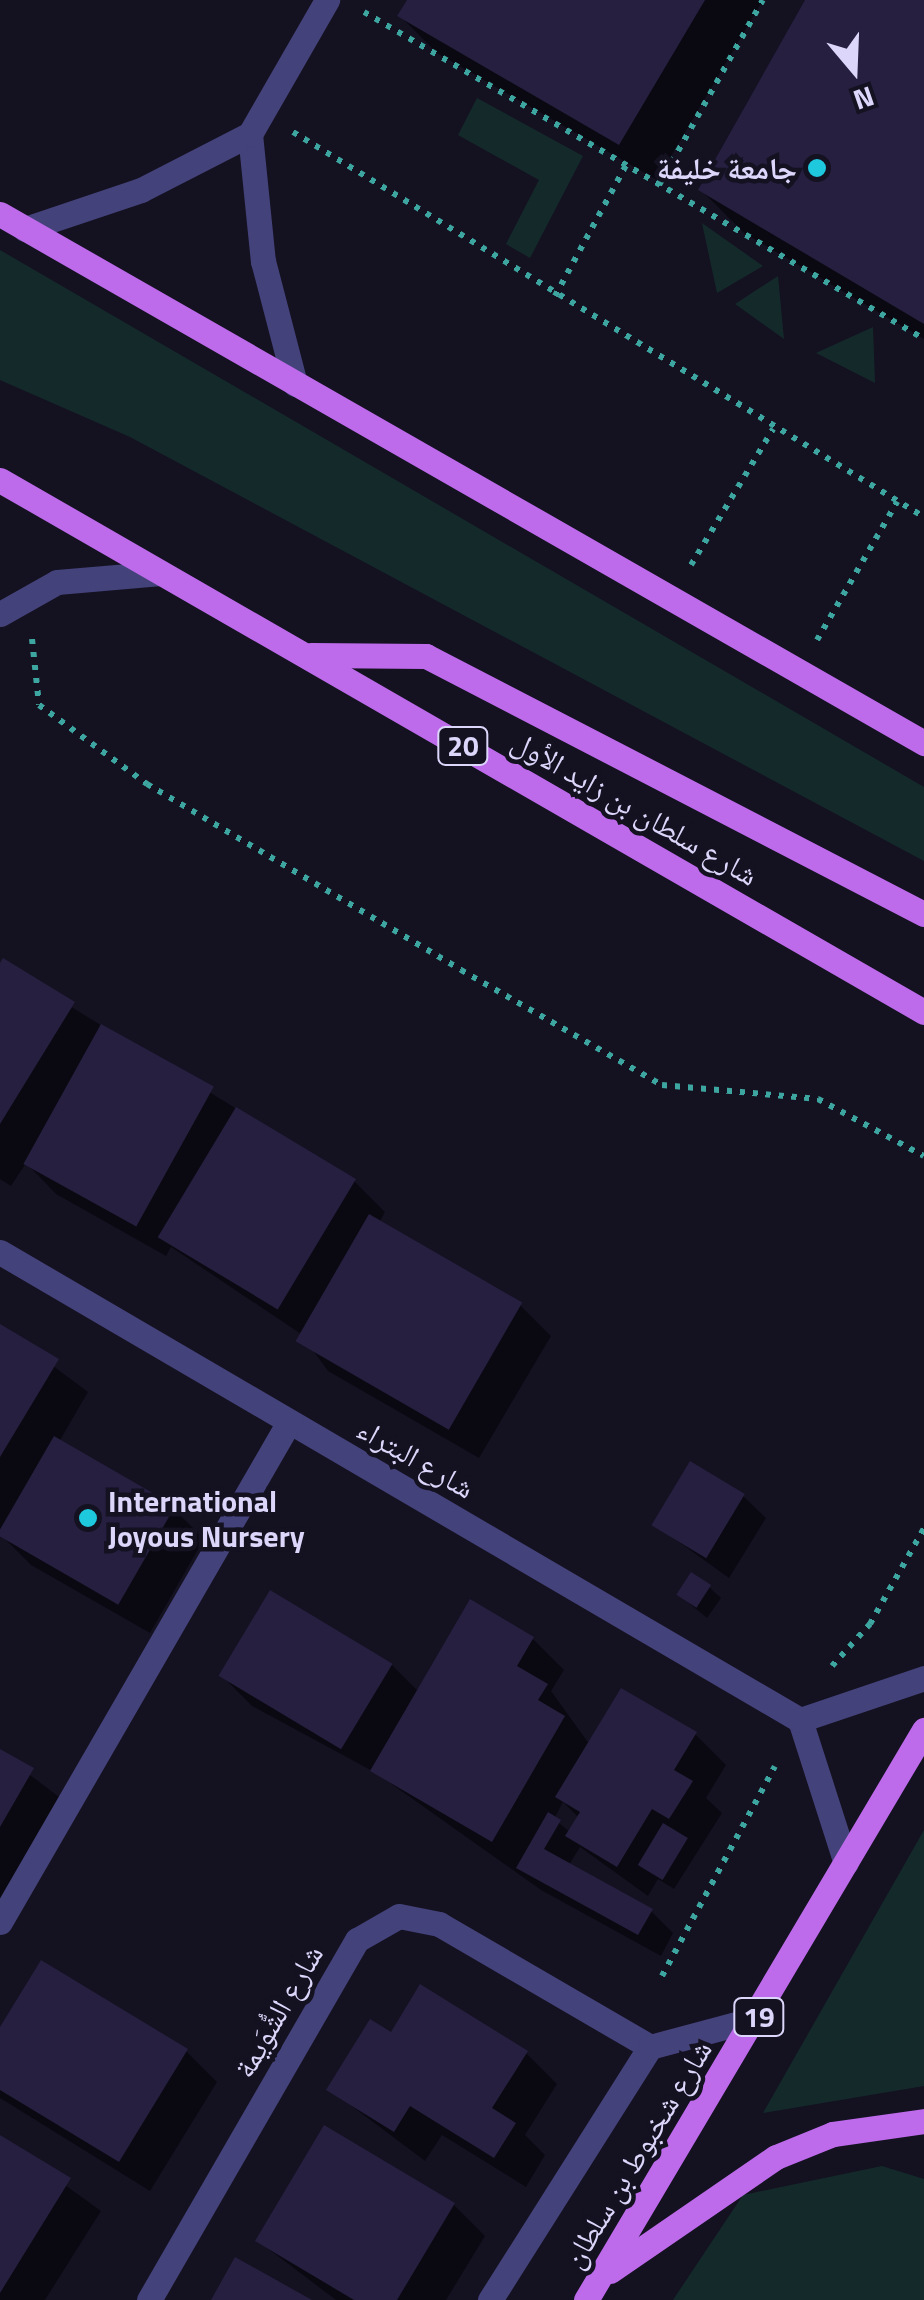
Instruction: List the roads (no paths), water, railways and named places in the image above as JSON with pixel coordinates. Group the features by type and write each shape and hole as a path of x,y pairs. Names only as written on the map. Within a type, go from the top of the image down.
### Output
{"main road":[{"path":"0,214 924,743"},
{"name":"شارع سلطان بن زايد الأول","path":"0,480 924,1012"},
{"path":"306,655 426,656 924,914"},
{"name":"شارع شخبوط بن سلطان","path":"592,2290 758,2018 924,1730"},
{"path":"592,2290 776,2157 833,2134 924,2121"}],"street":[{"path":"26,229 141,190 256,124 327,0"},
{"path":"256,124 264,261 295,384"},
{"path":"0,614 57,582 160,573"},
{"name":"شارع البتراء","path":"0,1252 800,1720"},
{"path":"0,1922 290,1422"},
{"path":"846,1863 800,1720 924,1678"},
{"name":"شارع الشُّوَيمة","path":"149,2300 357,1940 398,1916 439,1924 650,2047"},
{"path":"490,2300 650,2047 758,2018"}],"place":[{"name":"جامعة خليفة","path":"817,168"},
{"name":"International Joyous Nursery","path":"88,1518"}]}
